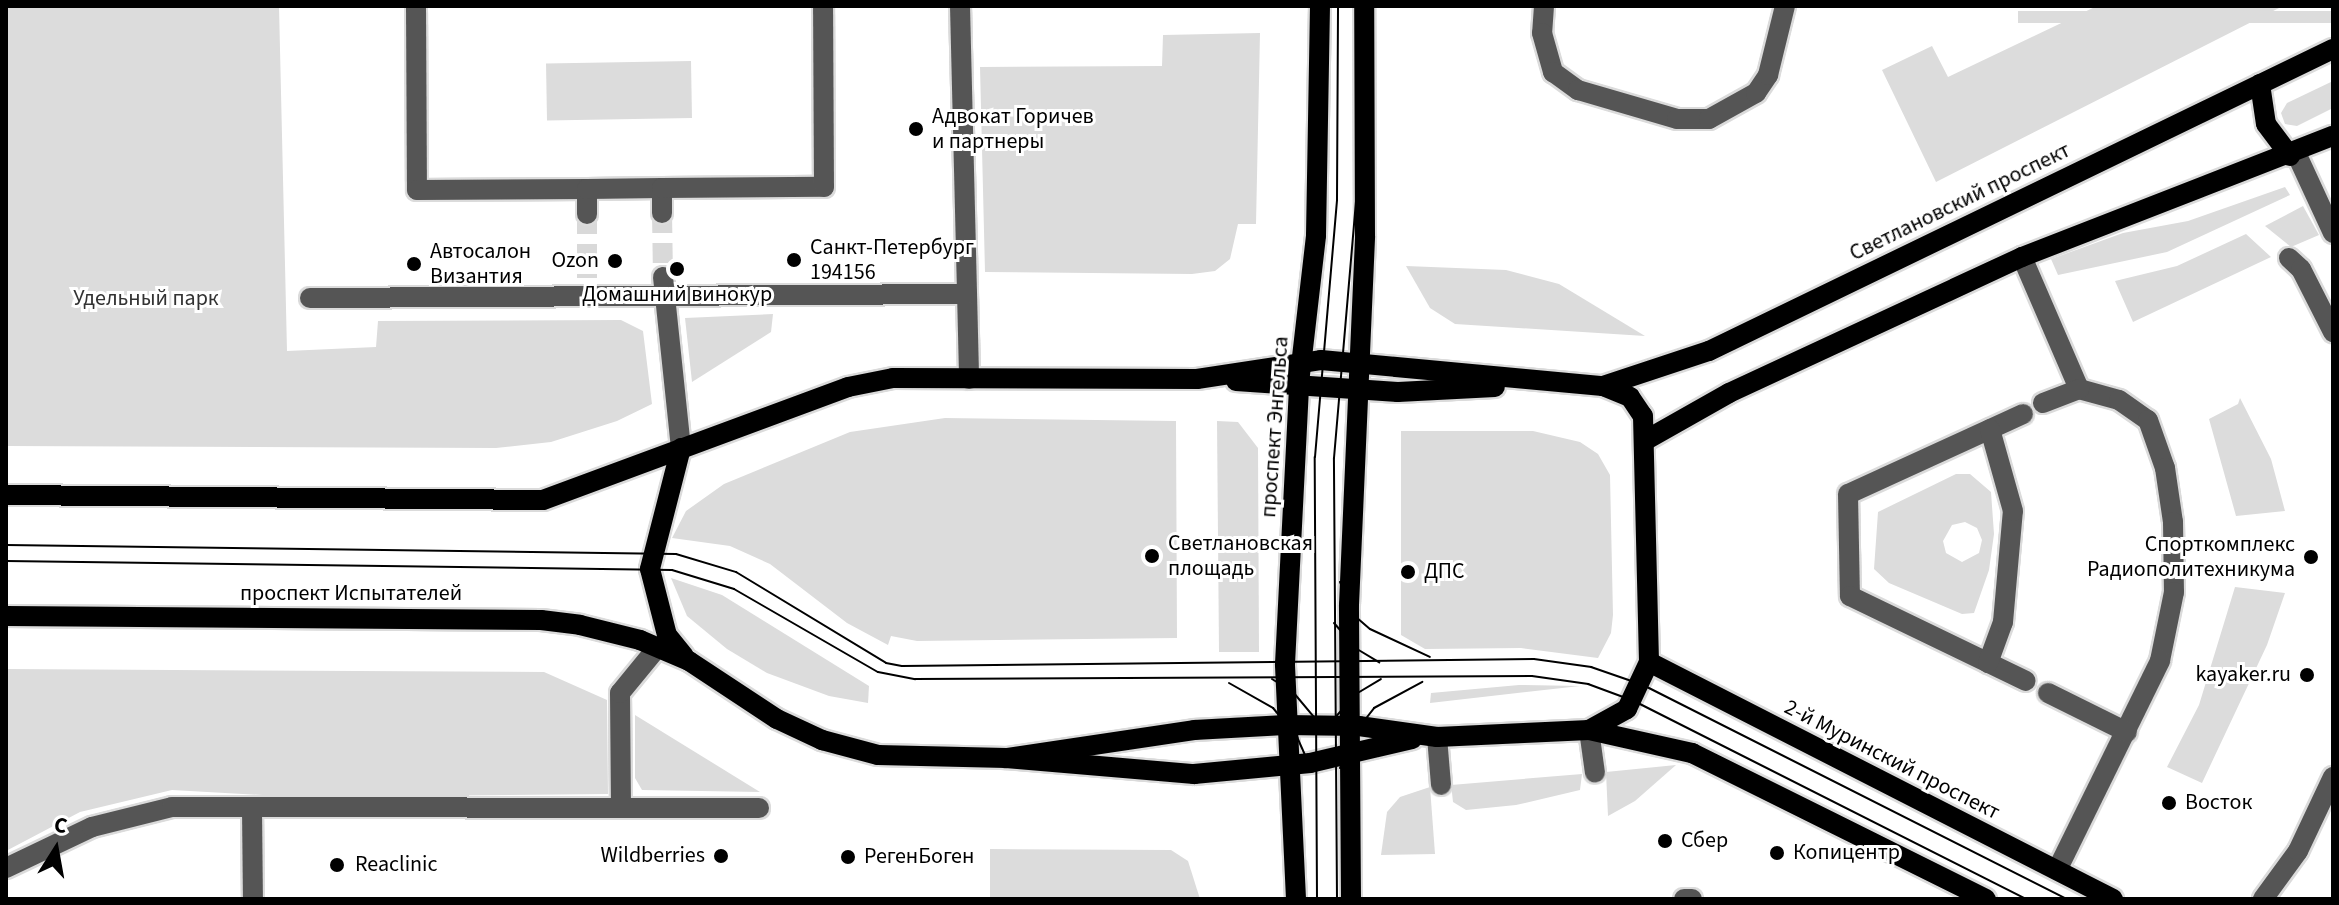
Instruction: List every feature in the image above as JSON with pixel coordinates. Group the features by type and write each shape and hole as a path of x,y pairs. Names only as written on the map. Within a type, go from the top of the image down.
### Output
{"main road":[{"name":"проспект Энгельса","path":"1296,899 1285,725 1299,383 1316,235 1320,6"},
{"path":"1351,899 1348,726 1356,390 1365,236 1364,6"},
{"name":"Светлановский проспект","path":"1603,386 1709,351 2333,49"},
{"path":"2260,84 2266,124 2293,154"},
{"path":"1646,440 1729,393 2022,257 2333,136"},
{"path":"1197,379 1302,360 1603,386 1630,397 1643,416 1646,440 1649,662 1627,709 1589,730"},
{"path":"6,495 543,500 871,381 1197,379 1299,383 1356,390 1559,384"},
{"path":"681,448 650,569 667,635 689,661 777,719 822,740 878,755 1006,758 1194,774 1287,766 1428,737 1589,730 1692,753 1980,898"},
{"name":"проспект Испытателей","path":"6,616 541,620 657,648 689,661"},
{"name":"2-й Муринский проспект","path":"1649,662 2113,899"},
{"path":"1006,758 1194,730 1285,725 1348,726 1428,737"}],"street":[{"path":"416,6 417,190 824,187 823,6"},
{"path":"960,6 969,379"},
{"path":"1544,6 1542,33 1553,72 1578,90 1677,119 1709,119 1756,93 1768,75 1785,6"},
{"path":"2293,154 2333,233"},
{"path":"662,188 662,213"},
{"path":"587,189 587,214"},
{"path":"2022,257 2079,389"},
{"path":"2289,258 2301,269 2333,332"},
{"path":"310,298 588,287 967,294"},
{"path":"663,287 681,448"},
{"path":"2043,403 2079,389 2119,400 2148,420 2165,468 2173,522 2174,592 2160,661 2057,870"},
{"path":"2023,414 1848,494 1850,596 2026,681"},
{"path":"1988,663 2003,622 2013,511 1990,429"},
{"path":"621,808 620,693 657,648"},
{"path":"2048,693 2127,732"},
{"path":"1589,730 1595,773"},
{"path":"1428,737 1441,785"},
{"path":"2263,899 2298,851 2333,777"},
{"path":"6,868 92,827 172,807 759,808"},
{"path":"252,809 253,899"},
{"path":"1684,899 1692,899"}],"green space":[{"name":"Удельный парк","path":"6,6 279,6 287,351 376,347 378,321 621,320 643,331 652,404 617,421 551,442 496,448 6,446"},
{"path":"2097,6 2283,6 1936,182 1882,70 1932,46 1948,77"},
{"path":"2018,11 2333,11 2333,23 2018,23"},
{"path":"1260,33 1256,224 1238,224 1230,259 1215,271 1192,274 985,272 980,67 1162,66 1163,35"},
{"path":"691,61 692,118 547,121 546,64"},
{"path":"2333,81 2333,108 2297,126 2285,124 2281,113 2287,103"},
{"path":"2285,187 2290,195 2167,252 2058,275 2051,259 2123,233 2188,221"},
{"path":"2303,206 2319,235 2291,247 2265,226"},
{"path":"2246,234 2271,257 2133,322 2115,281 2177,266"},
{"path":"1406,266 1506,270 1559,284 1645,336 1455,324 1430,308"},
{"path":"773,314 771,332 692,382 685,318"},
{"path":"2240,398 2271,459 2285,511 2236,516 2209,419 2238,404"},
{"path":"945,418 1176,421 1177,638 917,641 891,636 888,645 847,623 770,564 730,546 672,538 686,511 724,484 850,432"},
{"path":"1217,421 1238,422 1258,448 1259,652 1219,652"},
{"path":"1401,431 1533,431 1580,442 1598,454 1610,475 1613,615 1611,633 1598,658 1521,648 1425,649 1401,635 1401,578 1415,578 1415,565 1401,565"},
{"path":"1956,474 1970,474 1991,492 1994,534 1989,570 1974,613 1962,614 1889,583 1874,569 1878,512","holes":["1965,522 1977,528 1982,540 1979,553 1962,562 1946,553 1943,541 1952,525"]},
{"path":"671,578 722,595 869,686 868,703 829,696 767,673 727,649 687,616"},
{"path":"2235,587 2285,593 2267,645 2202,783 2167,767 2199,705"},
{"path":"6,669 544,672 607,700 608,794 298,797 172,790 80,812 6,851"},
{"path":"1519,685 1580,686 1430,703 1431,693"},
{"path":"635,715 760,792 642,790 635,778"},
{"path":"1676,765 1635,801 1608,816 1606,772"},
{"path":"1582,774 1580,790 1516,805 1466,810 1453,802 1451,785"},
{"path":"1430,787 1435,854 1381,855 1387,812 1400,797"},
{"path":"990,849 1171,850 1188,861 1200,899 990,899"}],"tunnel":[{"path":"662,213 663,277"},
{"path":"587,214 587,278"}],"tram line":[{"path":"1317,899 1315,457 1337,200 1338,6"},
{"path":"1337,899 1334,458 1356,201 1357,6"},
{"path":"6,545 676,554 736,572 886,663 902,666 1534,659 1591,667 1643,685 2067,899"},
{"path":"6,561 672,570 734,589 878,672 915,679 1532,676 1588,684 1634,701 2026,899"},
{"path":"1340,582 1356,617 1370,629 1430,657"},
{"path":"1334,623 1357,649 1379,662"},
{"path":"1272,679 1293,692 1316,719"},
{"path":"1333,720 1356,694 1381,679"},
{"path":"1340,768 1357,730 1374,708 1422,682"},
{"path":"1229,683 1273,708 1297,737 1311,769"}],"place":[{"name":"Адвокат Горичев и партнеры","path":"916,129"},
{"name":"Санкт-Петербург 194156","path":"794,260"},
{"name":"Ozon","path":"615,261"},
{"name":"Автосалон Византия","path":"414,264"},
{"name":"Домашний винокур","path":"677,269"},
{"name":"Светлановская площадь","path":"1152,556"},
{"name":"Спорткомплекс Радиополитехникума","path":"2311,557"},
{"name":"ДПС","path":"1408,572"},
{"name":"kayaker.ru","path":"2307,675"},
{"name":"Восток","path":"2169,803"},
{"name":"Сбер","path":"1665,841"},
{"name":"Копицентр","path":"1777,853"},
{"name":"Wildberries","path":"721,856"},
{"name":"РегенБоген","path":"848,857"},
{"name":"Reaclinic","path":"337,865"}]}
